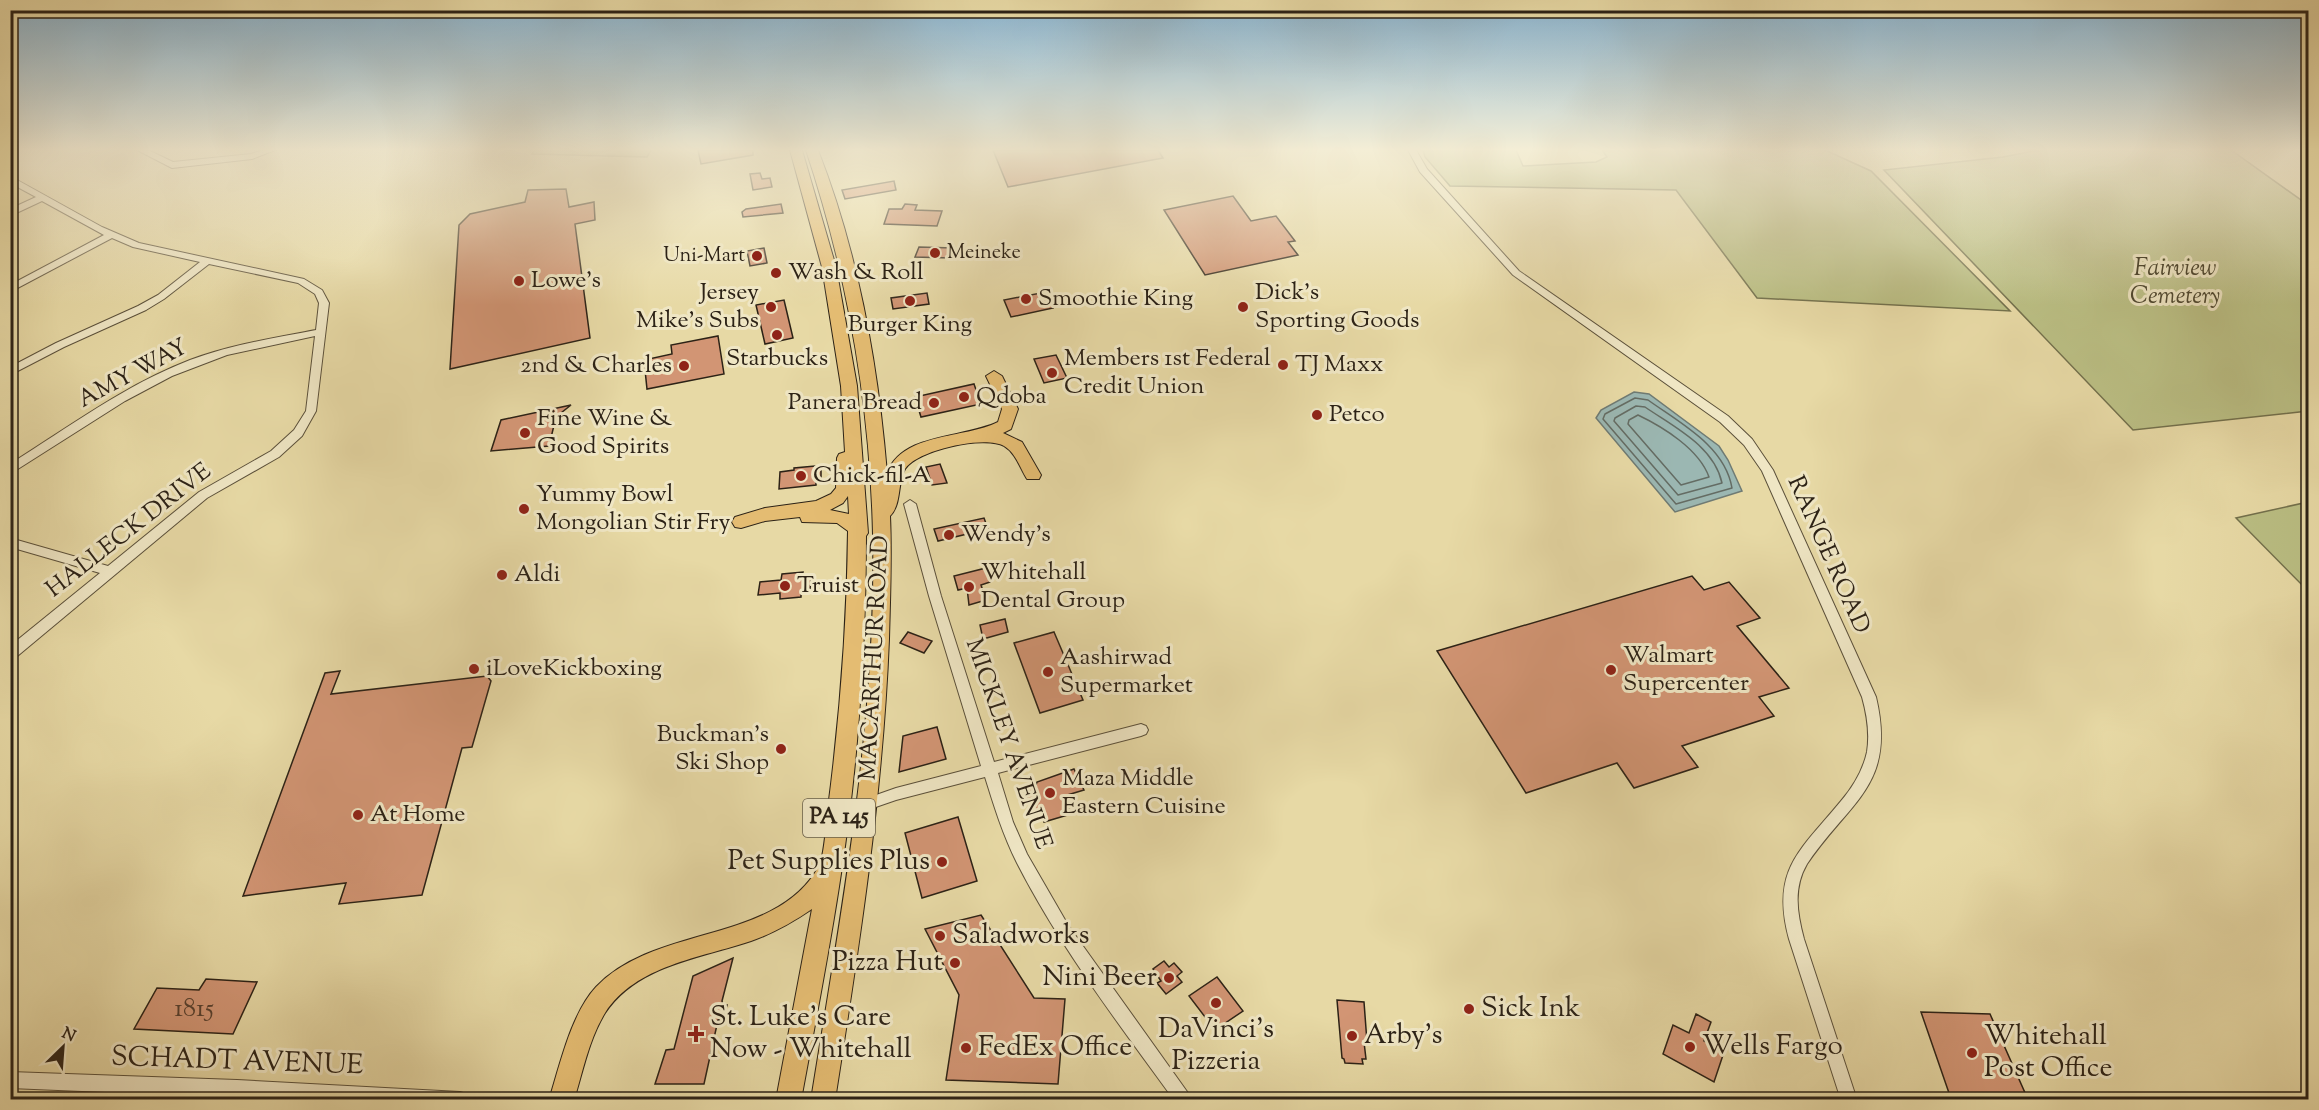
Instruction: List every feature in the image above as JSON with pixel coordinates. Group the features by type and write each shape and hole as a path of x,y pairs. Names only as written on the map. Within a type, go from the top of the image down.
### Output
{"highway":[{"name":"MACARTHUR ROAD","path":"788,1100 833,861 849,730 857,620 859,533 855,434 841,328 810,202"},
{"name":"MACARTHUR ROAD","path":"823,1100 867,804 880,644 881,518 874,416 864,345 829,202"},
{"path":"881,518 890,500 897,470 903,460 920,451 985,435 1005,425 1011,414 994,376"},
{"path":"855,434 846,449 845,486 836,498 818,507 765,514 741,522 765,523 838,515 849,519 859,533"},
{"path":"985,435 1008,439 1017,445 1033,475"},
{"path":"561,1100 591,1015 600,1000 617,982 652,962 750,929 796,910 815,893 833,861"}],"street":[{"path":"10,213 33,202"},
{"name":"HALLECK DRIVE","path":"10,654 203,495 275,454 298,434 310,411 324,303 314,287 301,281 154,250 111,235 52,202"},
{"name":"RANGE ROAD","path":"1452,202 1516,273 1724,420 1748,442 1767,470 1865,687 1874,714 1876,745 1873,761 1866,777 1831,824 1808,847 1794,874 1790,893 1793,926 1849,1100"},
{"path":"10,289 111,235"},
{"path":"10,372 60,345 142,308 161,297 207,261"},
{"name":"AMY WAY","path":"10,470 137,390 181,368 244,348 320,332"},
{"name":"MICKLEY AVENUE","path":"910,504 935,596 1006,822 1040,894 1123,1017 1185,1100"},
{"path":"10,542 109,571"},
{"path":"867,804 896,794 1141,730"},
{"name":"SCHADT AVENUE","path":"10,1080 234,1094 460,1100"}],"green space":[{"path":"1685,202 1902,202 2010,311 1757,298"},
{"name":"Fairview Cemetery","path":"1914,202 2304,202 2308,205 2308,411 2133,430"},
{"path":"2308,502 2308,591 2236,518"}],"water":[{"path":"1634,392 1649,394 1719,446 1742,491 1675,512 1596,418 1601,410"}],"building":[{"name":"Lowe's","path":"525,202 568,202 569,207 594,202 595,220 575,224 590,338 450,369 459,225 470,214"},
{"path":"1204,202 1237,202 1251,221 1276,216 1295,241 1288,242 1298,255 1205,275 1164,210"},
{"path":"781,204 783,213 743,217 742,212 746,209"},
{"path":"905,204 917,205 915,210 942,211 937,226 884,224 889,209 902,209"},
{"name":"Meineke","path":"919,247 953,248 951,258 915,257"},
{"name":"Uni-Mart","path":"764,248 767,263 750,266 747,251"},
{"path":"1046,292 1053,308 1011,317 1004,300"},
{"name":"Burger King","path":"927,293 929,304 893,309 891,298"},
{"path":"784,300 793,338 765,344 756,305"},
{"name":"2nd & Charles","path":"718,336 724,374 647,389 644,360 672,354 671,345"},
{"name":"Members 1st Federal Credit Union","path":"1056,355 1067,378 1044,383 1034,359"},
{"path":"974,384 981,404 921,417 915,397"},
{"name":"Fine Wine & Good Spirits","path":"571,405 556,417 549,446 491,451 501,420"},
{"path":"940,464 947,483 932,485 926,467"},
{"name":"Chick-fil-A","path":"815,466 816,470 821,469 821,481 816,482 816,485 779,489 780,472"},
{"name":"Wendy's","path":"984,518 988,529 938,541 934,529"},
{"name":"Whitehall Dental Group","path":"986,568 990,582 981,585 986,600 969,605 967,588 958,590 954,576"},
{"name":"Truist","path":"803,572 802,577 808,576 808,579 811,579 810,589 801,593 801,597 780,599 780,593 758,595 760,582 781,580 782,574"},
{"name":"Walmart Supercenter","path":"1692,576 1704,590 1729,582 1760,618 1737,626 1789,688 1759,697 1774,716 1682,746 1698,767 1634,788 1617,763 1526,793 1437,651"},
{"path":"1005,619 1008,632 983,639 980,625"},
{"path":"908,632 932,641 924,653 900,643"},
{"name":"Aashirwad Supermarket","path":"1054,632 1083,700 1040,713 1014,643"},
{"name":"At Home","path":"340,671 331,694 487,676 491,681 472,747 462,748 422,895 339,904 346,883 243,896 325,673"},
{"path":"937,727 946,759 899,772 903,736"},
{"name":"Maza Middle Eastern Cuisine","path":"1074,769 1084,790 1064,796 1071,814 1044,822 1042,815 1034,817 1024,789"},
{"name":"Pet Supplies Plus","path":"958,817 977,881 922,898 905,833"},
{"path":"981,915 1034,998 1065,999 1058,1084 946,1080 959,995 925,929"},
{"name":"St. Luke's Care Now - Whitehall","path":"733,958 722,1001 723,1005 727,1005 723,1019 718,1020 704,1084 655,1084 666,1050 674,1049 693,976"},
{"name":"Nini Beer","path":"1164,961 1169,967 1174,963 1182,972 1177,976 1182,982 1166,994 1157,983 1161,981 1153,969"},
{"name":"DaVinci's Pizzeria","path":"1217,977 1243,1011 1215,1030 1189,996"},
{"path":"206,979 257,982 233,1034 134,1029 157,988 199,990"},
{"name":"Arby's","path":"1337,1000 1364,1002 1367,1042 1364,1042 1366,1059 1362,1059 1363,1064 1345,1063 1342,1058"},
{"name":"Whitehall Post Office","path":"1921,1012 1990,1014 2026,1095 1949,1093"},
{"name":"Wells Fargo","path":"1696,1014 1711,1022 1704,1041 1724,1052 1714,1082 1663,1054 1673,1025 1689,1033"}],"place":[{"name":"Meineke","path":"935,253"},
{"name":"Uni-Mart","path":"757,256"},
{"name":"Wash & Roll","path":"776,273"},
{"name":"Lowe's","path":"519,281"},
{"name":"Smoothie King","path":"1026,299"},
{"name":"Burger King","path":"910,301"},
{"name":"Jersey Mike's Subs","path":"771,307"},
{"name":"Dick's Sporting Goods","path":"1243,307"},
{"name":"Starbucks","path":"777,335"},
{"name":"TJ Maxx","path":"1283,365"},
{"name":"2nd & Charles","path":"684,366"},
{"name":"Members 1st Federal Credit Union","path":"1052,373"},
{"name":"Qdoba","path":"964,397"},
{"name":"Panera Bread","path":"934,403"},
{"name":"Petco","path":"1317,415"},
{"name":"Fine Wine & Good Spirits","path":"525,433"},
{"name":"Chick-fil-A","path":"801,476"},
{"name":"Yummy Bowl Mongolian Stir Fry","path":"524,509"},
{"name":"Wendy's","path":"949,535"},
{"name":"Aldi","path":"502,575"},
{"name":"Truist","path":"785,586"},
{"name":"Whitehall Dental Group","path":"969,587"},
{"name":"iLoveKickboxing","path":"474,669"},
{"name":"Walmart Supercenter","path":"1611,670"},
{"name":"Aashirwad Supermarket","path":"1048,672"},
{"name":"Buckman's Ski Shop","path":"781,749"},
{"name":"Maza Middle Eastern Cuisine","path":"1050,793"},
{"name":"At Home","path":"358,815"},
{"name":"Pet Supplies Plus","path":"942,862"},
{"name":"Saladworks","path":"940,936"},
{"name":"Pizza Hut","path":"955,963"},
{"name":"Nini Beer","path":"1169,978"},
{"name":"DaVinci's Pizzeria","path":"1216,1003"},
{"name":"Sick Ink","path":"1469,1009"},
{"name":"St. Luke's Care Now - Whitehall","path":"696,1034"},
{"name":"Arby's","path":"1352,1036"},
{"name":"Wells Fargo","path":"1690,1047"},
{"name":"FedEx Office","path":"966,1048"},
{"name":"Whitehall Post Office","path":"1972,1053"}]}
